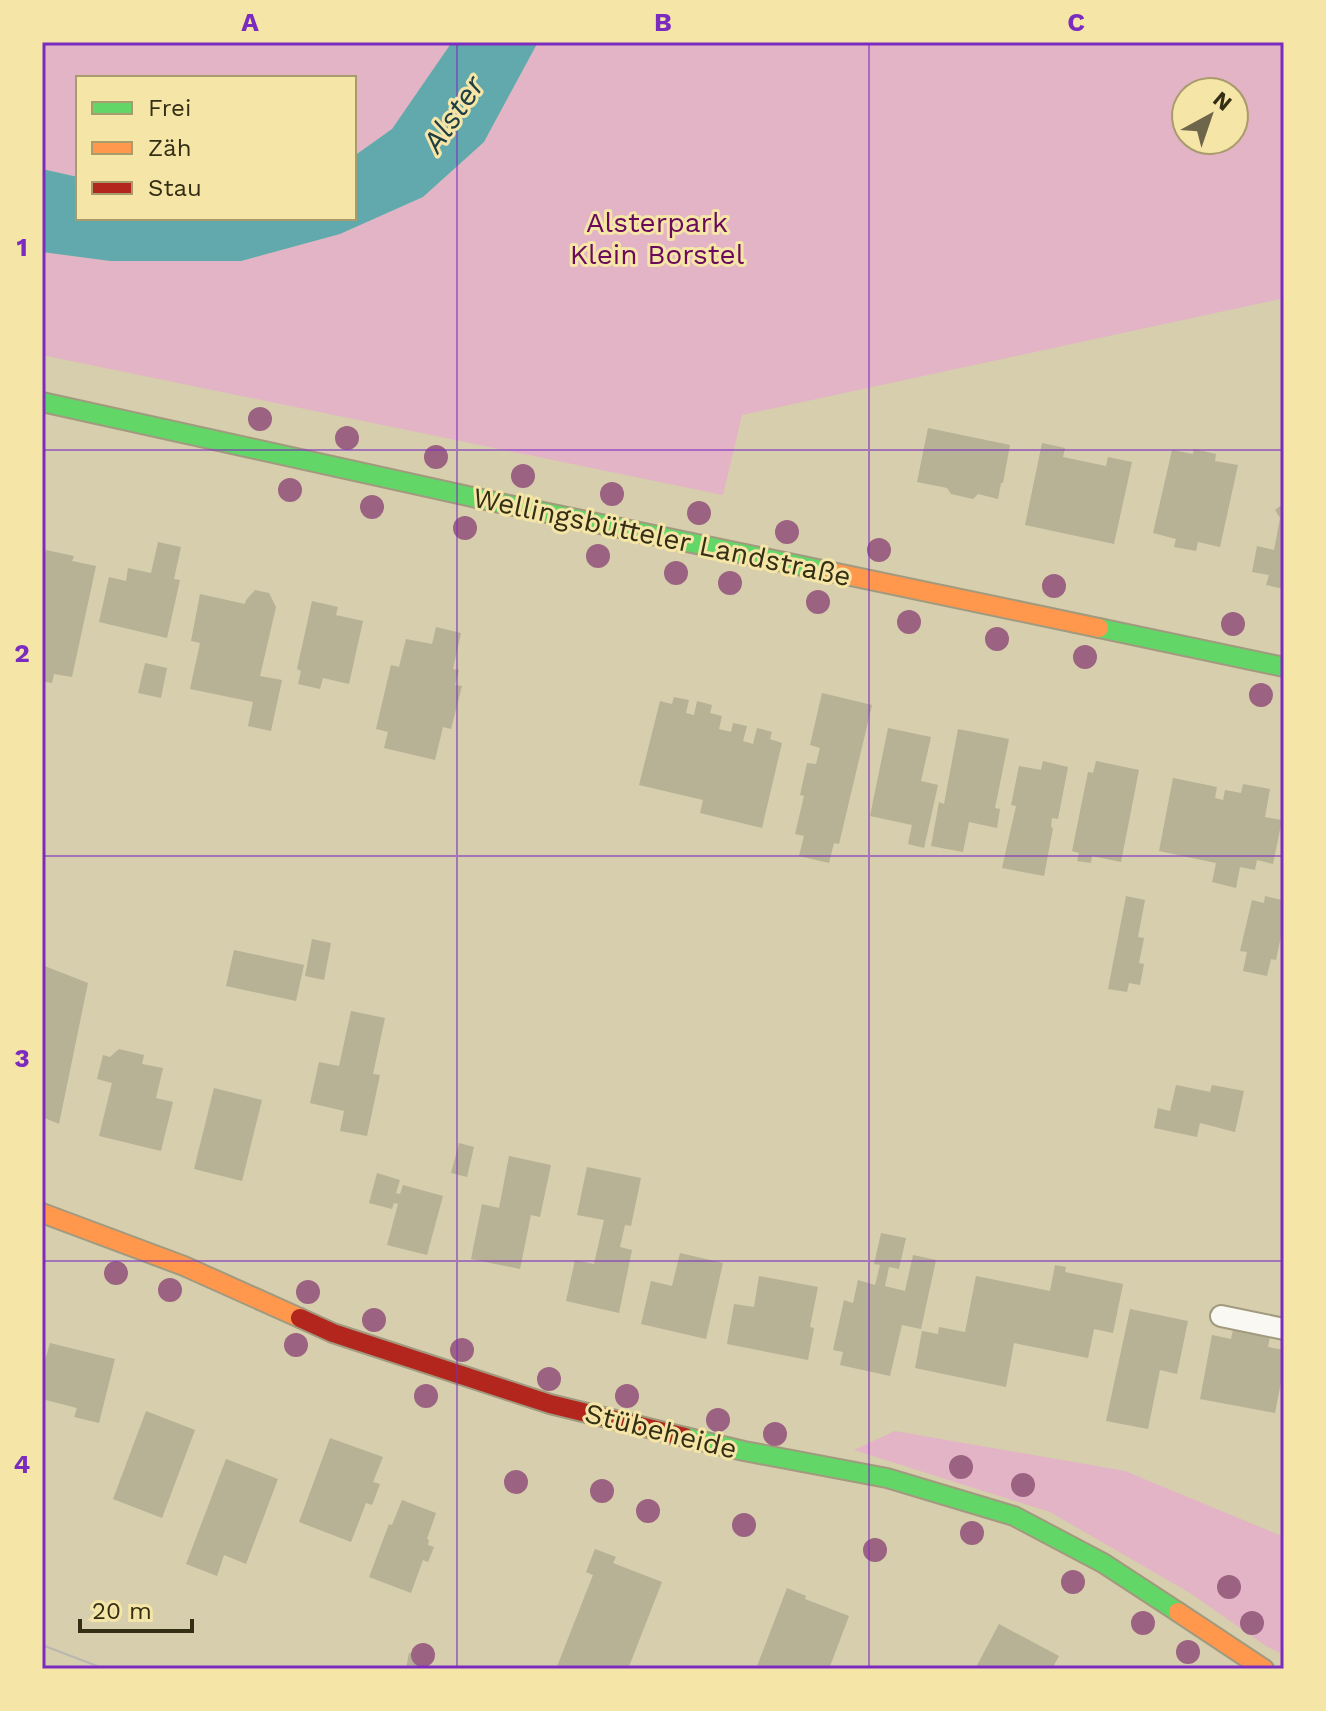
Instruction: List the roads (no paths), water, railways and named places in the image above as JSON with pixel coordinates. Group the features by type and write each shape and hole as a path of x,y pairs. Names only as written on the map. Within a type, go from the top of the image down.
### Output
{"street":[{"name":"Wellingsbütteler Landstraße","path":"42,402 511,506 1284,667"},
{"name":"Stübeheide","path":"42,1213 184,1266 333,1333 550,1404 744,1451 887,1478 1014,1516 1103,1563 1264,1669"}],"lane":[{"path":"1221,1316 1284,1329"}],"water":[{"name":"Alster","path":"452,42 538,42 484,142 423,197 340,234 241,261 110,261 42,252 42,169 76,177 76,220 356,220 356,155 392,129"}],"tram line":[{"path":"42,1645 105,1669"}],"park label":[{"name":"Alsterpark Klein Borstel","path":"657,238"}]}
